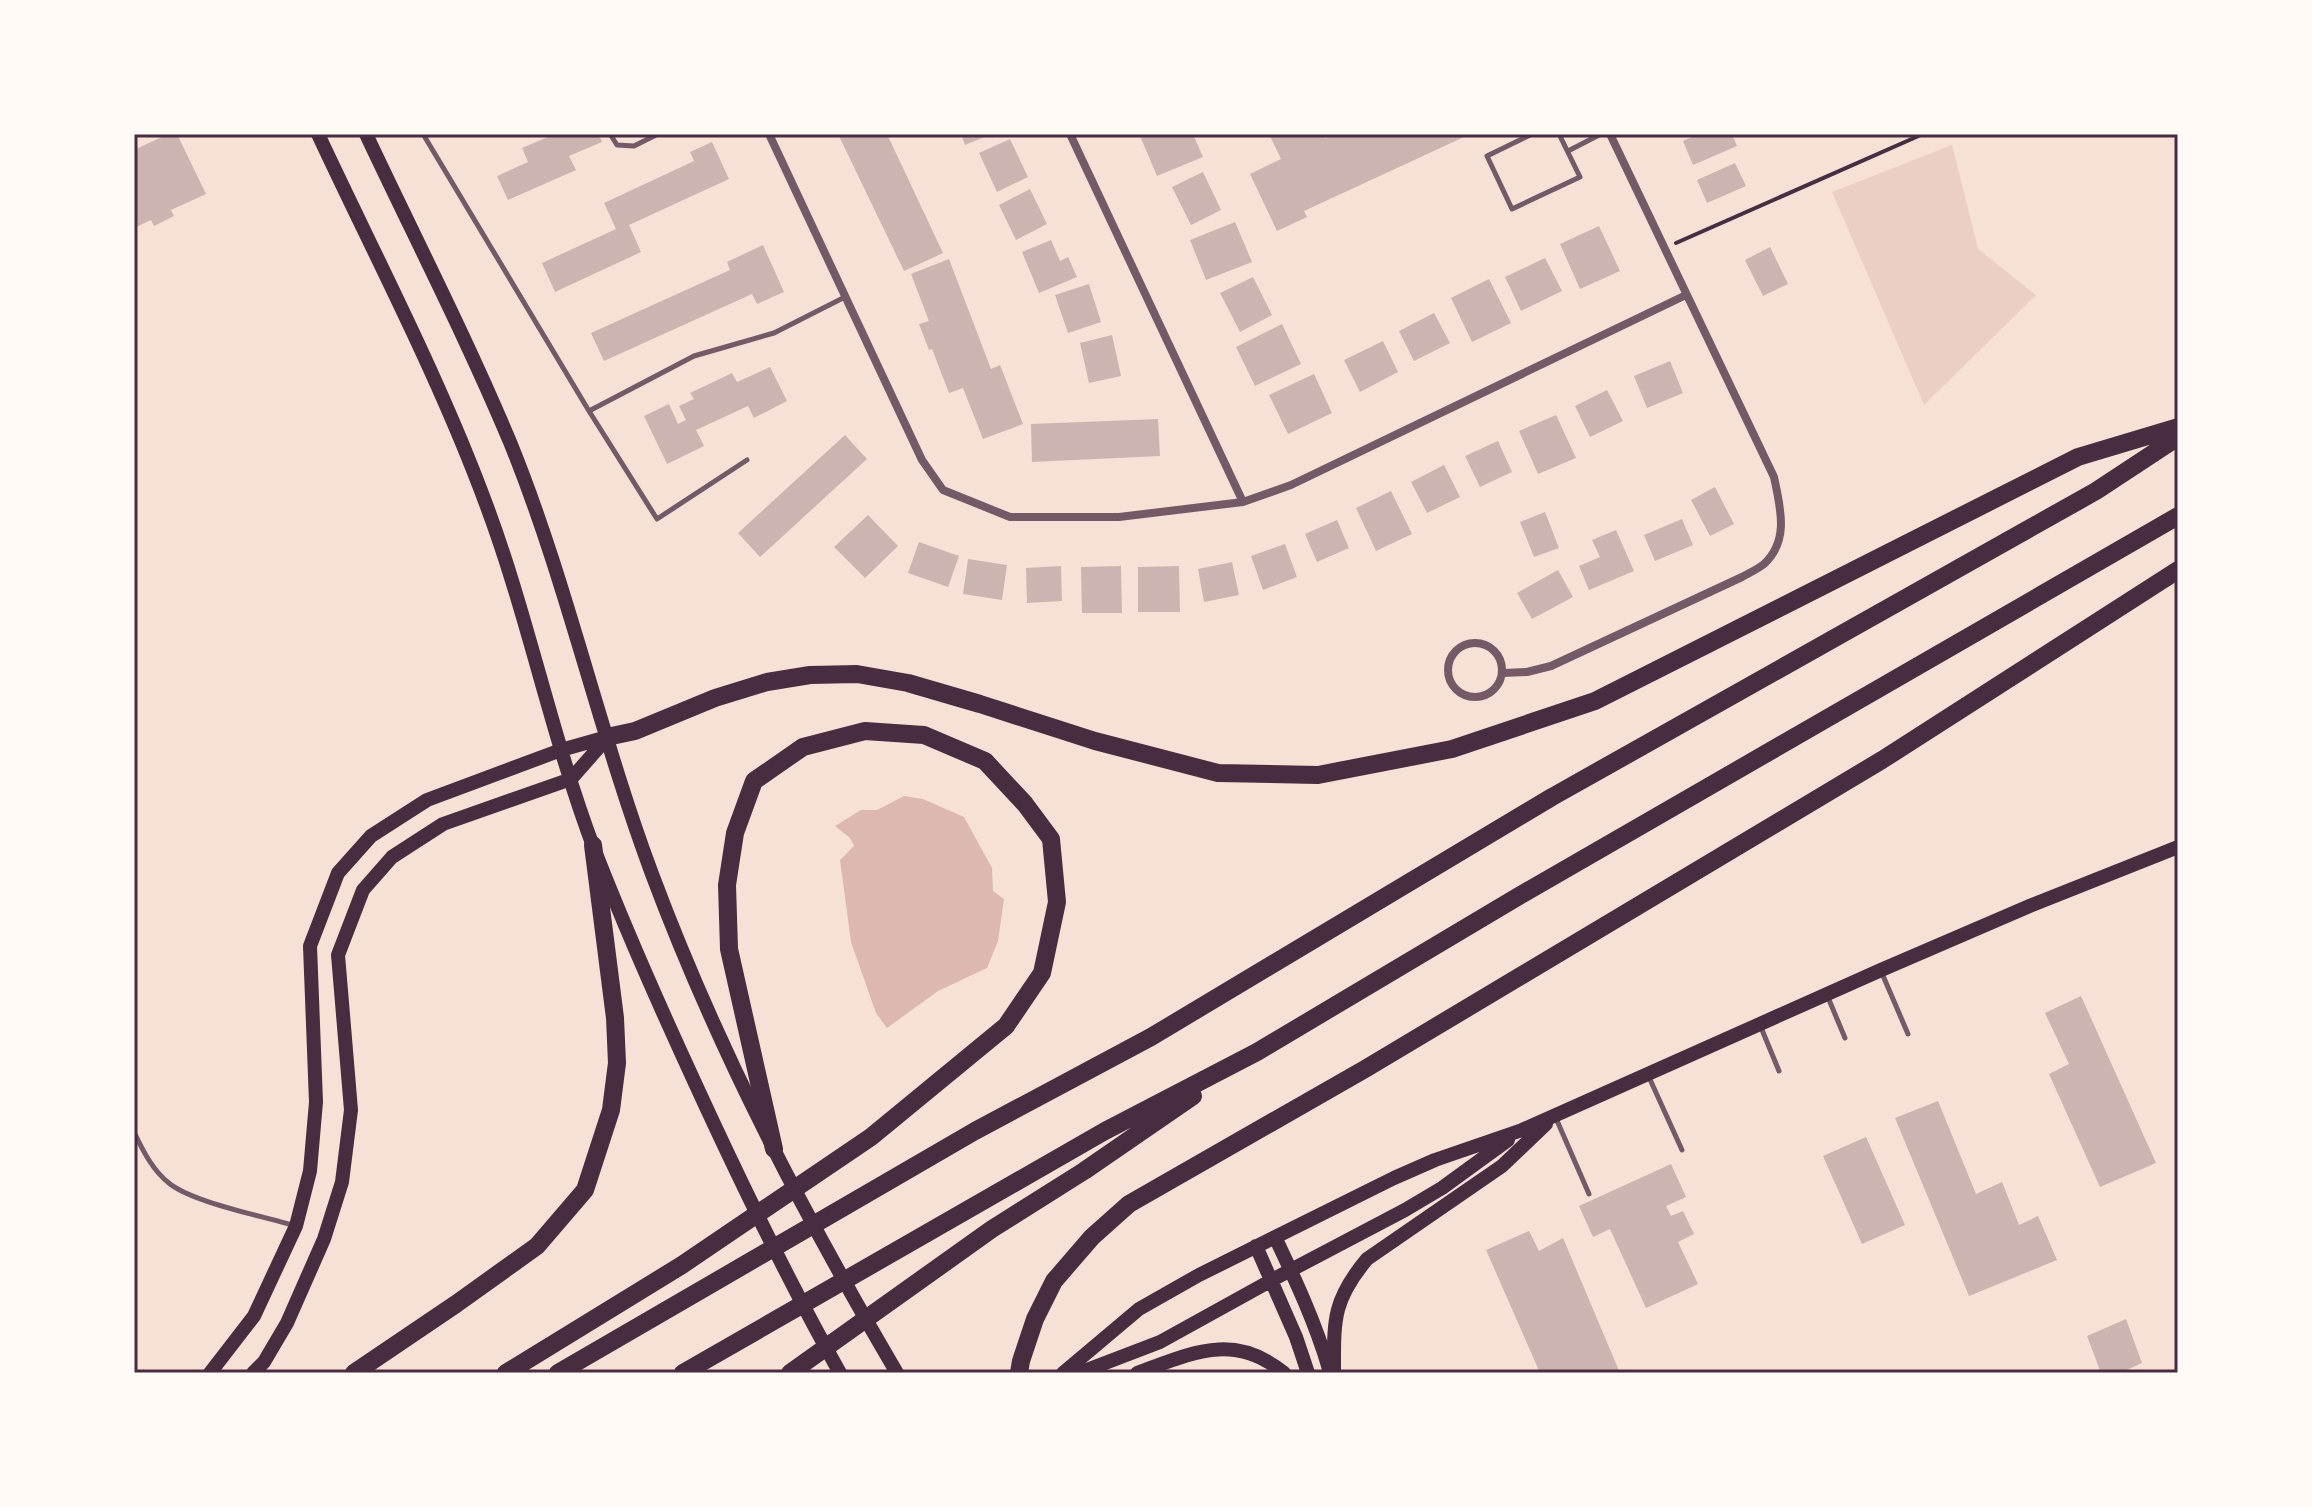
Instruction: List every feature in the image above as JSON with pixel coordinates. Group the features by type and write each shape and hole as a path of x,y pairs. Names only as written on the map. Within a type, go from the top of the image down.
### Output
{"highway":[{"path":"607,737 635,731 715,698 767,682 810,675 857,674 908,683 1095,741 1218,773 1318,775 1452,749 1595,701 2078,457 2178,427"},
{"path":"558,1373 975,1131 1151,1037 1552,797 2096,491 2178,437"},
{"path":"683,1373 1105,1131 1257,1052 1519,896 2178,516"},
{"path":"1019,1373 1035,1319 1054,1281 1092,1237 1129,1204 1365,1069 1882,760 2178,570"},
{"path":"506,1373 682,1265 871,1137 1006,1026 1042,973 1057,902 1051,839 1025,804 985,761 924,735 865,731 803,747 754,781 735,833 727,885 729,949 774,1149"},
{"path":"354,1373 537,1246 585,1190 611,1110 617,1063 615,1018 593,845"},
{"path":"790,1373 992,1229 1084,1171 1257,1052"}],"main road":[{"path":"318,134 473,471 507,566 561,750 593,845 644,970 727,1154 840,1373"},
{"path":"366,134 510,442 549,549 651,871 689,969 774,1149 897,1373"},
{"path":"210,1373 254,1316 296,1226 310,1171 316,1102 310,946 338,873 371,836 427,800 561,750 607,737"},
{"path":"253,1373 264,1362 287,1323 324,1239 342,1182 351,1110 338,955 363,890 392,857 443,824 571,779 607,737"},
{"path":"1063,1373 1139,1309 1256,1246 1407,1172 1522,1130 1881,970 2178,847"},
{"path":"1332,1373 1337,1310 1343,1291 1367,1259 1502,1166 1554,1115"},
{"path":"1079,1373 1160,1342 1430,1195 1522,1130"},
{"path":"1275,1237 1332,1373"},
{"path":"1256,1246 1296,1337 1308,1373"},
{"path":"1137,1373 1190,1354 1224,1347 1264,1360 1284,1373"}],"street":[{"path":"769,134 922,460 943,490 1010,517 1119,517 1243,502 1291,485 1686,295"},
{"path":"1070,134 1243,502"},
{"path":"1503,673 1527,672 1551,666 1742,577 1765,564 1779,542 1782,517 1774,477 1610,134"},
{"path":"1477,643 1494,651 1500,659 1503,673 1494,690 1477,698 1467,697 1451,685 1447,667 1453,653 1460,647 1477,643"}],"lane":[{"path":"423,134 657,519 747,460"},
{"path":"610,134 617,145 634,146 658,134"},
{"path":"1532,134 1487,156 1512,209 1580,177 1559,134"},
{"path":"1568,151 1601,134"},
{"path":"589,411 694,356 774,333 845,297"},
{"path":"1881,970 1908,1034"},
{"path":"1827,994 1845,1038"},
{"path":"1759,1024 1779,1071"},
{"path":"1647,1073 1682,1150"},
{"path":"1554,1115 1589,1194"},
{"path":"134,1132 153,1167 172,1185 197,1197 296,1226"}],"path":[{"path":"1664,249 1923,134"}],"shaded area":[{"path":"1952,145 1978,249 2036,295 1924,405 1832,192"},
{"path":"904,796 923,799 964,817 992,868 993,891 1004,899 998,941 987,968 938,991 887,1028 876,1013 851,942 840,860 854,846 850,838 835,826 861,810 877,810"}],"building":[{"path":"168,134 177,134 206,194 171,210 174,216 154,226 151,220 134,228 134,150"},
{"path":"555,134 599,134 602,142 569,156 576,170 508,200 497,176 528,162 522,148"},
{"path":"838,134 887,134 943,253 904,271"},
{"path":"961,134 992,134 965,145"},
{"path":"1193,134 1203,157 1157,176 1140,136"},
{"path":"1269,134 1323,134 1325,138 1334,134 1463,134 1464,137 1304,211 1307,217 1277,231 1250,174 1281,159"},
{"path":"1698,134 1732,134 1737,146 1693,165 1683,141"},
{"path":"1010,139 1028,177 997,192 979,153"},
{"path":"712,142 729,179 629,225 641,252 555,292 542,263 616,229 604,203 694,161 690,152"},
{"path":"1735,163 1746,186 1707,203 1697,180"},
{"path":"1203,172 1221,210 1191,225 1172,187"},
{"path":"1030,189 1047,224 1016,240 999,205"},
{"path":"1235,222 1252,262 1206,280 1190,240"},
{"path":"1599,226 1620,271 1580,289 1560,244"},
{"path":"1051,240 1060,261 1068,257 1077,277 1039,293 1022,252"},
{"path":"763,245 784,292 757,304 752,294 604,361 591,333 730,270 727,262"},
{"path":"1770,247 1788,284 1763,296 1745,260"},
{"path":"1545,258 1562,291 1521,311 1505,277"},
{"path":"949,259 991,369 1000,365 1023,424 983,439 963,388 949,393 919,324 929,321 911,274"},
{"path":"1253,277 1272,315 1240,332 1220,293"},
{"path":"1489,279 1511,323 1472,342 1451,298"},
{"path":"1089,284 1101,322 1068,333 1055,295"},
{"path":"1434,313 1450,343 1414,361 1399,331"},
{"path":"1282,324 1301,364 1255,386 1236,347"},
{"path":"1112,335 1121,376 1089,383 1080,343"},
{"path":"1383,341 1398,372 1360,392 1344,360"},
{"path":"1670,361 1683,393 1647,408 1634,376"},
{"path":"770,367 787,401 754,418 748,406 696,430 704,446 667,464 644,416 669,404 678,424 686,420 679,406 694,399 690,393 732,373 737,382"},
{"path":"1314,374 1332,413 1288,434 1269,395"},
{"path":"1607,390 1623,421 1590,437 1575,406"},
{"path":"1556,415 1576,458 1538,474 1519,431"},
{"path":"1158,419 1160,456 1032,462 1031,424"},
{"path":"845,435 867,459 760,557 738,533"},
{"path":"1498,441 1512,472 1480,487 1465,456"},
{"path":"1444,465 1460,497 1427,513 1411,482"},
{"path":"1715,487 1734,524 1710,536 1691,500"},
{"path":"1391,491 1412,534 1376,551 1356,508"},
{"path":"1545,512 1559,548 1534,557 1520,522"},
{"path":"868,515 898,546 865,578 834,547"},
{"path":"1682,519 1693,545 1655,561 1644,535"},
{"path":"1337,520 1349,548 1317,562 1305,534"},
{"path":"1616,530 1634,571 1589,590 1579,566 1600,557 1592,540"},
{"path":"919,542 959,556 948,587 908,573"},
{"path":"1285,544 1297,577 1263,590 1251,556"},
{"path":"968,559 1007,565 1002,600 963,594"},
{"path":"1232,562 1239,595 1204,602 1198,569"},
{"path":"1061,566 1062,601 1027,603 1026,568"},
{"path":"1121,566 1122,613 1082,613 1081,567"},
{"path":"1179,566 1180,612 1138,612 1138,567"},
{"path":"1558,570 1573,597 1532,619 1517,593"},
{"path":"2081,996 2156,1163 2100,1187 2049,1074 2069,1064 2045,1013"},
{"path":"1938,1101 1976,1194 2002,1182 2019,1225 2038,1216 2057,1260 1969,1296 1895,1118"},
{"path":"1866,1137 1905,1225 1862,1244 1823,1156"},
{"path":"1671,1164 1686,1197 1666,1206 1671,1216 1683,1211 1694,1234 1678,1242 1698,1284 1646,1308 1610,1229 1593,1237 1579,1206"},
{"path":"1529,1231 1539,1251 1563,1238 1620,1373 1540,1373 1486,1250"},
{"path":"2126,1319 2142,1363 2120,1373 2101,1373 2087,1336"}]}
